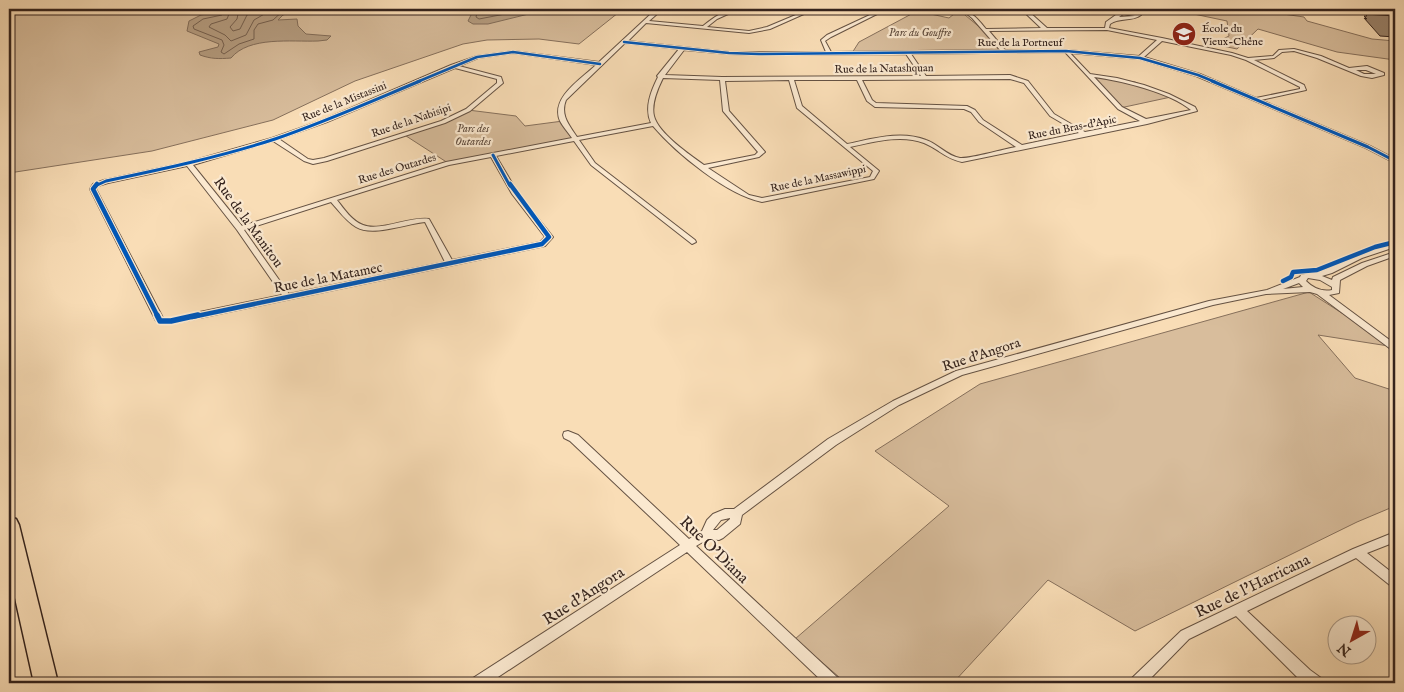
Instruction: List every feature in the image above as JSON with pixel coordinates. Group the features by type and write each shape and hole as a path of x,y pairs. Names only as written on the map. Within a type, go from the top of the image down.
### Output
{"highway":[{"path":"9,525 46,683"}],"street":[{"path":"663,9 570,91 560,108 563,121 577,138 593,164 692,242"},
{"path":"703,28 715,18 737,9"},
{"path":"646,22 749,32 759,31 813,9"},
{"path":"851,9 876,13"},
{"path":"829,53 823,41 829,36 885,9"},
{"path":"956,9 969,13 1004,52"},
{"path":"1023,9 1045,29"},
{"path":"1023,9 1049,9"},
{"path":"1107,29 1108,23 1114,19"},
{"path":"986,30 1107,29 1162,39 1248,59 1302,86 1303,90 1257,100"},
{"path":"1140,58 1162,39"},
{"name":"Rue de la Portneuf","path":"624,42 682,49 759,54 1066,51 1140,58 1198,75 1368,147 1395,161"},
{"path":"653,124 650,115 654,88 660,76 682,49"},
{"path":"1248,59 1274,57 1282,51 1294,50 1367,75 1382,74 1372,69 1350,69"},
{"path":"1066,51 1120,108 1147,122"},
{"name":"Rue de la Mistassini","path":"95,185 189,164 274,139 325,121 476,57 513,52 600,64"},
{"path":"908,52 924,77"},
{"name":"Rue de la Nabisipi","path":"274,139 306,160 313,162 325,160 443,122 468,110 500,83 499,78 452,66"},
{"name":"Rue du Bras-d'Apic","path":"845,146 888,139 917,139 925,141 946,156 962,160 1194,111 1193,108 1136,82 1088,75"},
{"name":"Rue de la Natashquan","path":"660,76 722,79 1018,78 1026,82 1052,115 1086,135"},
{"path":"859,78 870,102 875,104 965,107 973,110 981,121 1022,148"},
{"path":"704,167 757,156 762,152 726,111 722,79"},
{"name":"Rue de la Massawippi","path":"653,124 678,148 704,167 747,196 762,200 872,178 876,171 799,107 791,79"},
{"name":"Rue des Outardes","path":"240,229 426,168 653,124"},
{"name":"Rue de la Matamec","path":"95,185 93,189 160,321 171,321 542,244 549,237 515,194 493,155"},
{"name":"Rue de la Manitou","path":"189,164 240,229 287,297"},
{"path":"332,199 360,226 370,229 413,220 427,220 450,264"},
{"path":"1312,276 1329,271 1359,256 1395,245"},
{"path":"1354,316 1341,300 1336,287 1336,279 1362,265 1395,254"},
{"path":"1312,276 1323,278 1336,287"},
{"name":"Rue d'Angora","path":"478,683 706,534 719,534 736,521 736,513 832,442 896,403 959,373 1212,303 1266,292 1312,276"},
{"path":"1302,279 1304,284 1354,316 1395,348"},
{"name":"Rue d'Angora","path":"1266,292 1315,290 1329,293 1333,292 1336,287"},
{"name":"Rue O'Diana","path":"571,436 833,683"},
{"name":"Rue de l'Harricana","path":"1137,683 1185,635 1357,552 1395,537"},
{"path":"1357,552 1395,582"},
{"path":"1238,609 1305,676 1316,683"}],"green space":[{"path":"9,9 623,9 579,44 539,39 487,40 463,44 355,81 273,120 152,151 9,173"},
{"path":"1170,9 1248,9 1304,17 1307,21 1372,39 1395,41 1395,60 1337,52 1258,29 1237,49 1218,45 1219,41 1229,36 1227,21"},
{"name":"Parc du Gouffre","path":"959,10 983,30 1001,51 852,53 859,42 917,11 949,18"},
{"path":"1088,75 1135,82 1171,97 1120,108"},
{"name":"Parc des Outardes","path":"468,110 516,116 525,126 563,121 577,138 448,163 403,134 443,122"},
{"path":"1309,292 1395,347 1318,335 1355,378 1395,391 1395,506 1357,522 1135,631 1048,580 953,683 846,683 795,639 949,506 875,451 980,384"}],"water":[{"path":"233,9 302,9 283,15 278,20 297,19 298,26 306,34 331,36 327,40 318,41 259,43 248,46 231,58 215,58 200,55 199,52 218,47 219,44 187,31 189,21 201,15"},
{"path":"474,9 545,10 488,24 473,24 468,21"}],"building":[{"path":"1365,14 1395,16 1395,37 1380,36 1364,18 1367,19 1364,16 1367,16"}],"cycle path":[{"path":"624,42 729,53 759,54 1066,51 1140,58 1198,75 1368,147 1395,161"},
{"path":"493,155 515,194 549,237 542,244 171,321 160,321 93,189 95,185 106,181 189,164 274,139 325,121 477,57 513,52 600,64"},
{"path":"1283,281 1291,277 1293,272 1317,270 1375,247 1395,242"}],"place":[{"name":"École du Vieux-Chêne","path":"1184,34"}]}
